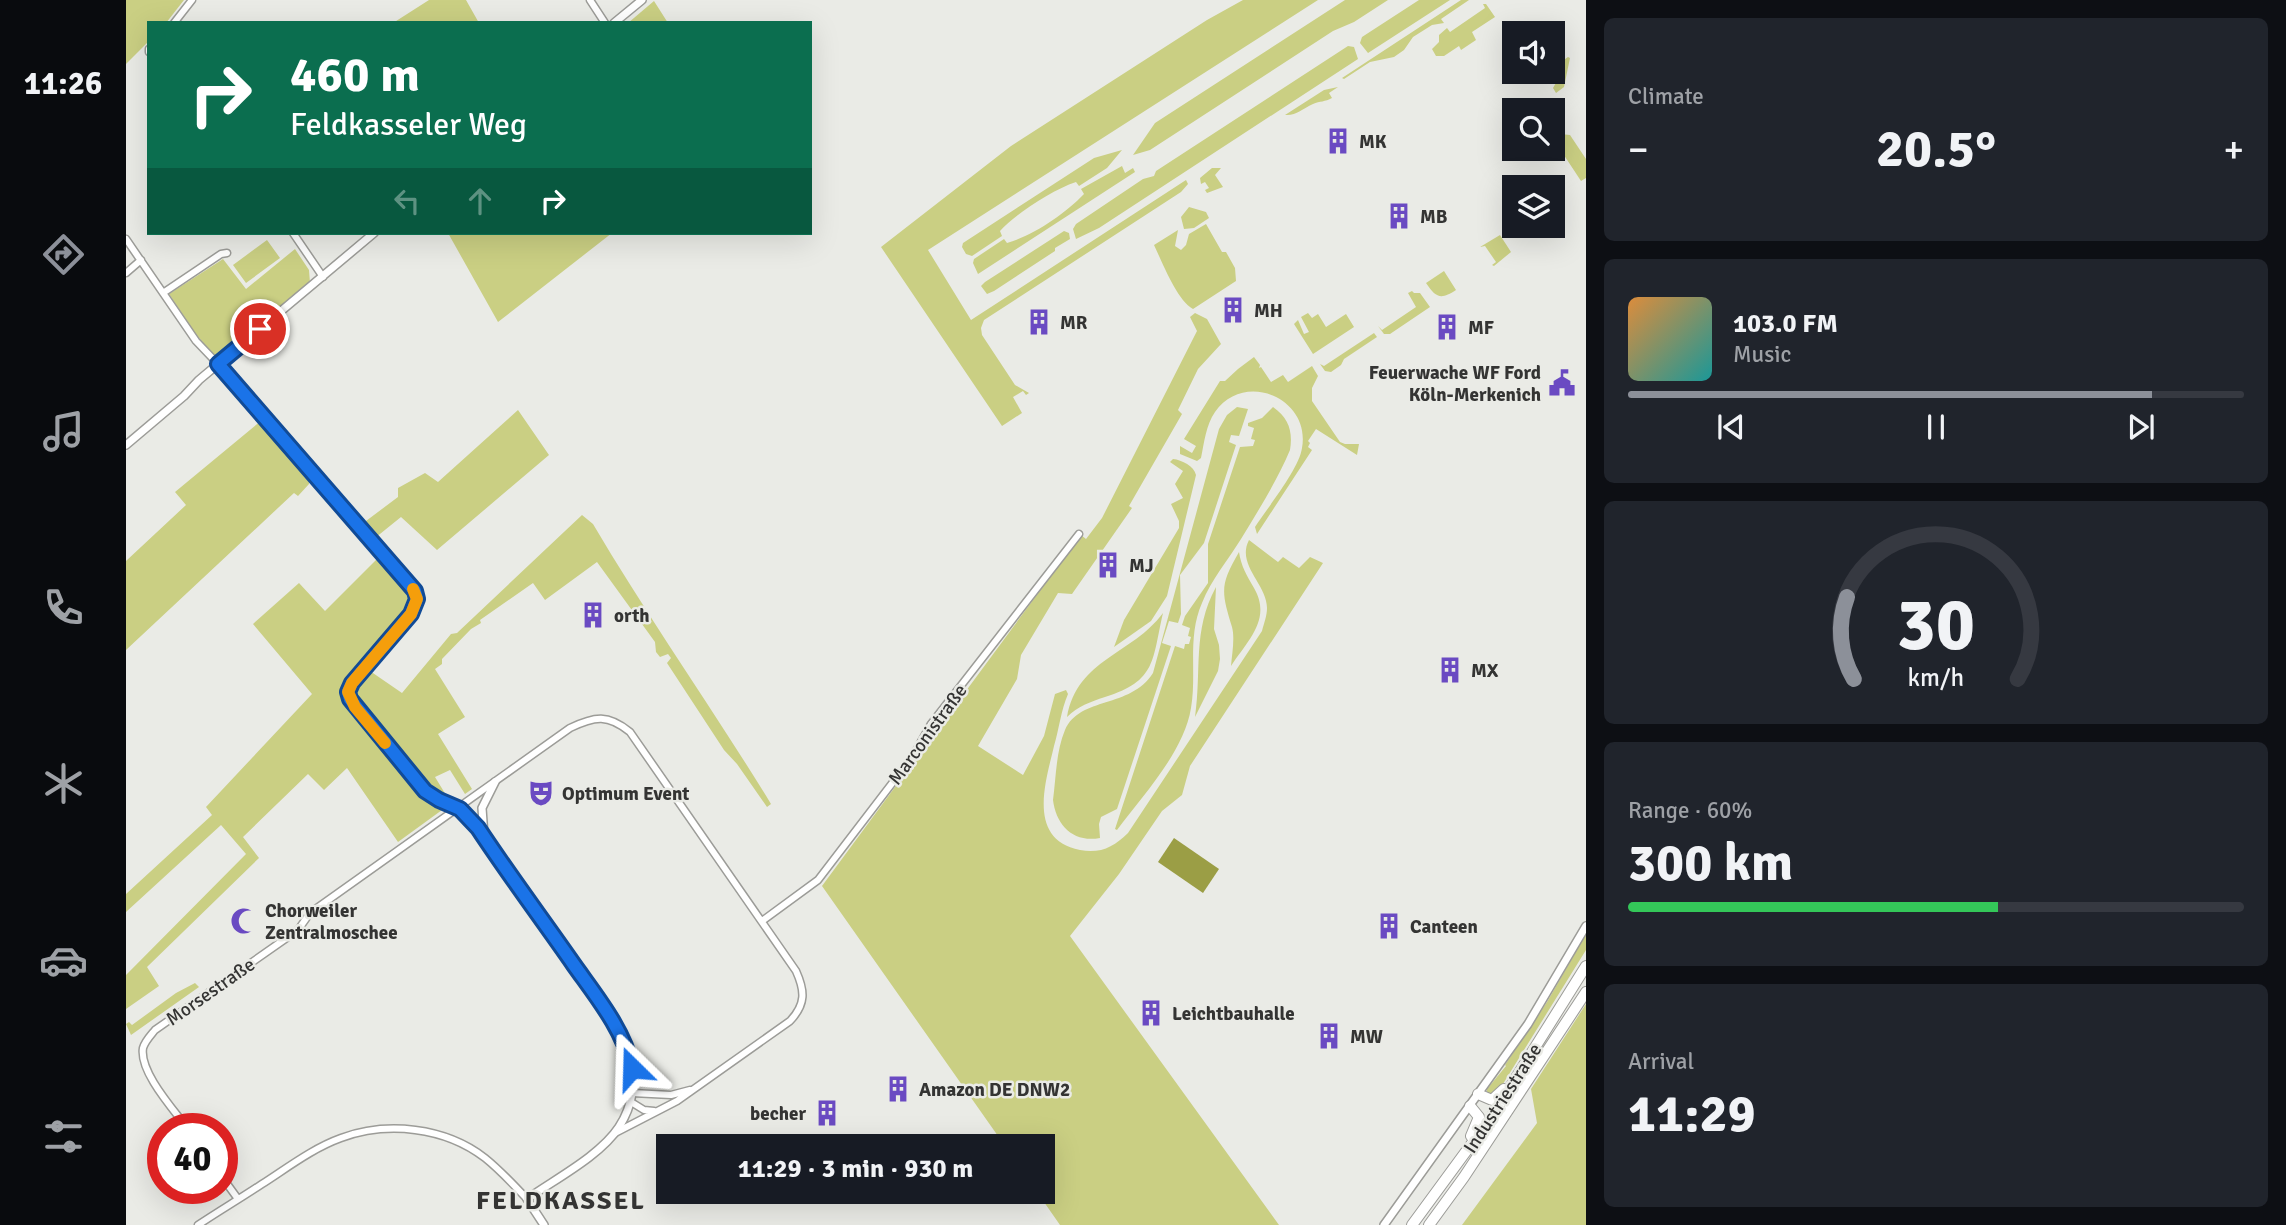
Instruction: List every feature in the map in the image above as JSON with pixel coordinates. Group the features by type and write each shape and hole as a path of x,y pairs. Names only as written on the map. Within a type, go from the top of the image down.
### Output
{"highway":[{"name":"Industriestraße","path":"1412,1225 1445,1182 1530,1056 1586,966"},
{"name":"Industriestraße","path":"1429,1225 1479,1155 1586,992"},
{"path":"1478,1094 1492,1100 1497,1097 1530,1056"},
{"path":"1445,1182 1477,1127 1479,1117 1470,1107"}],"street":[{"path":"176,21 192,0"},
{"path":"590,0 604,21"},
{"path":"616,21 642,0"},
{"path":"294,235 323,277"},
{"path":"362,235 366,240"},
{"path":"126,445 372,235"},
{"path":"126,239 196,341 415,591 417,599 411,614 352,683 348,692 355,707 425,791 460,809 484,837 613,1025 629,1055 632,1068 631,1098 614,1134"},
{"path":"163,293 221,254 227,253"},
{"path":"126,273 141,260"},
{"name":"Marconistraße","path":"762,921 818,880 913,756 931,724 1079,534"},
{"path":"460,809 570,728 587,720 603,718 618,722 630,732 762,921 796,971 804,992 800,1009 790,1021 696,1088 614,1134 593,1153 527,1199"},
{"path":"484,837 482,808 495,782"},
{"name":"Morsestraße","path":"177,1113 151,1077 144,1062 143,1049 155,1030 298,930 310,913 460,809"},
{"path":"1384,1225 1528,1024 1586,926"},
{"path":"631,1098 671,1095 696,1088"},
{"path":"631,1098 644,1110 657,1110"},
{"path":"238,1199 314,1151 340,1138 390,1128 426,1132 473,1150 486,1158 527,1199 544,1225"},
{"path":"198,1225 230,1204"}],"green space":[{"path":"126,0 184,0 168,21 147,21 147,43 126,64"},
{"path":"429,0 466,0 478,21 396,21"},
{"path":"1243,0 1318,0 928,250 971,320 1186,180 1188,184 1181,192 984,320 982,335 1015,385 1029,393 1026,395 1023,391 1013,397 1022,413 1002,426 881,247 1011,146 1207,20"},
{"path":"1345,0 1388,0 1354,22 1333,31 1150,150 1133,155 1155,123"},
{"path":"1419,0 1450,0 1368,53 1360,43 1362,37"},
{"path":"1461,0 1469,0 1441,19 1444,23 1432,25 1413,37 1404,50 1394,57 1370,62 1342,78"},
{"path":"654,1 667,21 630,21"},
{"path":"1483,4 1486,4 1495,17 1472,32 1476,40 1461,50 1459,46 1444,56 1436,56 1432,49 1439,42 1439,35 1447,28 1450,32 1485,8"},
{"path":"1348,46 1354,47 1358,59 1099,228 1076,239 1073,229 1076,224 1143,179 1154,176 1156,171"},
{"path":"1570,58 1565,82 1565,59"},
{"path":"1555,84 1565,84 1556,93 1553,88"},
{"path":"1338,87 1329,93 1332,98 1285,115 1324,90"},
{"path":"1565,134 1570,135 1586,159 1586,178 1581,181 1565,157"},
{"path":"1122,150 1107,168 1079,186 1076,182 1046,196 1007,224 1000,231 1002,236 972,256 966,254 963,243 1094,158"},
{"path":"1122,166 1125,173 1133,168 1135,172 978,274 974,259 1004,239 1007,243 1048,223 1084,194 1081,189"},
{"path":"1212,168 1221,168 1215,175 1223,187 1207,193 1205,190 1209,188 1205,182 1201,184 1200,178"},
{"path":"1189,207 1206,212 1209,218 1194,228 1184,229 1181,217"},
{"path":"1206,224 1235,268 1236,281 1193,309 1176,290 1154,245 1178,230 1175,246 1181,250 1186,245 1189,234"},
{"path":"1064,231 1069,233 1070,239 1055,248 1055,251 994,291 987,294 981,286 985,282"},
{"path":"449,235 609,235 498,322"},
{"path":"1500,235 1511,252 1494,266 1492,265 1496,262 1485,246 1480,247"},
{"path":"267,240 280,258 246,283 233,265"},
{"path":"295,249 309,270 310,283 220,360 216,358 194,332 169,294 223,259 246,289"},
{"path":"1444,271 1456,290 1439,296 1426,283"},
{"path":"1408,293 1420,293 1430,307 1390,334 1384,334 1378,326 1382,330 1416,307"},
{"path":"1195,313 1207,319 1221,344 1198,369 1178,410 1182,414 1129,506 1132,508 1072,594 1058,593 1021,655 1017,679 978,746 1023,775 1044,736 1055,694 1066,690 1068,694 1044,791 1046,821 1052,834 1063,844 1080,850 1094,851 1112,846 1128,833 1262,631 1266,617 1266,599 1246,558 1249,540 1278,562 1283,557 1299,568 1310,557 1323,563 1190,766 1182,795 1162,811 1119,874 1070,936 1279,1225 1060,1225 1045,1204 1055,1204 1055,1134 997,1134 822,886 1081,535 1086,539 1102,518 1197,331 1190,317"},
{"path":"1308,313 1312,318 1318,314 1326,327 1346,314 1354,327 1313,354 1294,324 1298,320 1304,334 1309,332 1301,317"},
{"path":"1374,333 1377,337 1344,359 1341,365 1331,372 1325,371 1320,364 1324,366"},
{"path":"1254,357 1271,382 1283,375 1288,382 1312,366 1318,376 1312,388 1312,401 1340,442 1359,444 1357,455 1316,429 1308,441 1308,447 1312,450 1257,534 1255,527 1300,457 1302,430 1296,415 1286,404 1273,395 1258,392 1242,393 1227,399 1209,423 1201,458 1197,461 1180,454 1180,446 1192,453 1196,446 1184,439 1220,381 1225,381"},
{"path":"1237,407 1248,409 1239,436 1231,435 1229,442 1236,445 1204,543 1180,575 1181,614 1178,623 1169,621 1162,643 1171,646 1117,809 1101,817 1100,838 1082,838 1074,835 1062,824 1053,800 1062,738 1072,719 1093,707 1132,692 1153,673 1219,429 1227,415"},
{"path":"1273,407 1289,426 1290,450 1267,496 1215,578 1197,616 1193,695 1187,724 1180,741 1161,772 1117,830 1115,829 1175,646 1184,649 1185,644 1189,644 1190,628 1182,625 1185,616 1208,583 1208,544 1240,447 1253,446 1255,440 1251,439 1254,428 1248,426 1248,423 1262,418"},
{"path":"518,410 549,455 437,550 401,517 375,538 362,524 398,497 398,488 425,473 438,482"},
{"path":"262,420 309,475 309,484 298,496 294,493 126,650 126,561 186,505 175,492"},
{"path":"1173,459 1187,464 1196,475 1167,596 1151,621 1114,647 1124,620 1179,528 1179,521 1171,504 1183,498 1175,484 1183,471 1170,462"},
{"path":"582,515 593,524 749,769 771,804 767,807 724,750 667,663 671,658 668,654 660,657 656,652 655,642 597,562 545,600 533,583 480,620 481,623 471,629 435,669 465,717 438,734 472,789 465,794 450,770 435,777 446,795 436,792 423,782 357,703 353,691 357,682 419,610 370,671 402,693 451,634 457,633"},
{"path":"1239,552 1259,599 1260,610 1256,629 1231,666 1233,631 1224,588"},
{"path":"380,556 410,590 412,598 405,612 348,680 344,688 344,698 426,799 442,810 398,842 347,768 324,790 308,774 243,837 259,858 147,967 159,986 126,1009 126,975 246,854 221,825 126,912 126,894 212,815 206,807 312,694 253,624 299,583 325,611"},
{"path":"1216,587 1214,629 1220,659 1218,671 1195,717 1201,635 1208,603"},
{"path":"1163,613 1154,656 1143,676 1122,691 1084,705 1067,717 1073,697 1094,669 1136,639"},
{"path":"1586,934 1586,950 1498,1092 1493,1096 1487,1093 1487,1089 1506,1066 1547,1002"},
{"path":"195,983 199,987 131,1035 126,1024 129,1022 132,1025 176,993"},
{"path":"1586,1004 1586,1225 1462,1225 1537,1123 1531,1089"}],"shaded area":[{"path":"1174,838 1219,869 1203,893 1158,862"}],"slow traffic":[{"path":"385,743 355,707 348,692 352,683 411,614 417,599 413,589"}],"place":[{"name":"MK","path":"1338,141"},
{"name":"MB","path":"1399,216"},
{"name":"MH","path":"1233,310"},
{"name":"MR","path":"1039,322"},
{"name":"MF","path":"1447,327"},
{"name":"Feuerwache WF Ford Köln-Merkenich","path":"1562,383"},
{"name":"MJ","path":"1108,565"},
{"name":"orth","path":"593,615"},
{"name":"MX","path":"1450,670"},
{"name":"Optimum Event","path":"541,793"},
{"name":"Chorweiler Zentralmoschee","path":"244,921"},
{"name":"Canteen","path":"1389,926"},
{"name":"Leichtbauhalle","path":"1151,1013"},
{"name":"MW","path":"1329,1036"},
{"name":"Amazon DE DNW2","path":"898,1089"},
{"name":"becher","path":"827,1113"}],"district":[{"name":"FELDKASSEL","path":"561,1200"}],"route":[{"path":"260,329 218,364 415,591 417,599 411,614 352,683 348,692 350,699 425,791 456,806 478,828 590,988 629,1055 632,1068"}]}
